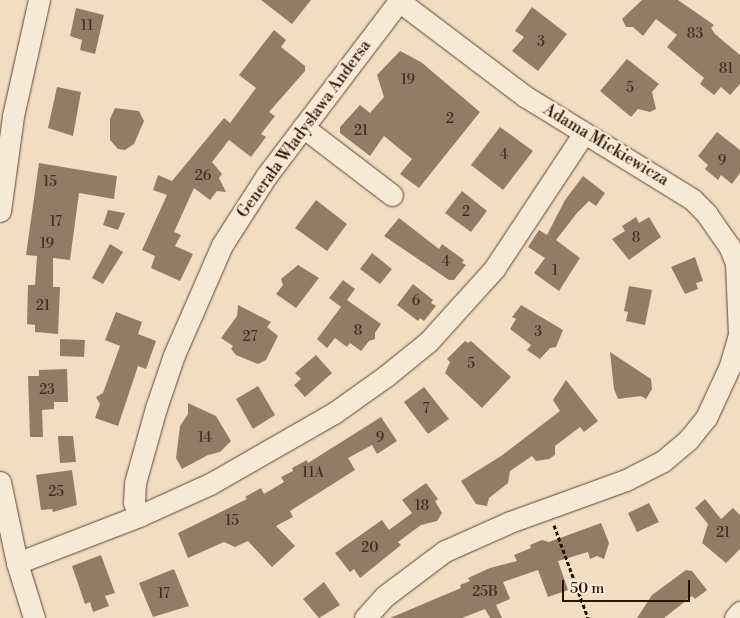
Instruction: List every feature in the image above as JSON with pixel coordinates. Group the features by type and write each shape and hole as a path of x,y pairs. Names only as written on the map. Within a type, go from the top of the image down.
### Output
{"street":[{"path":"0,211 13,116 39,0"},
{"name":"Generała Władysława Andersa","path":"139,516 134,494 145,446 174,355 222,245 246,205 303,127 400,1"},
{"name":"Adama Mickiewicza","path":"365,618 385,596 445,552 510,522 626,480 663,461 688,440 706,418 723,384 740,335 736,263 729,246 707,214 669,182 584,133 488,70 400,1"},
{"path":"303,127 392,195"},
{"path":"17,562 139,516 219,479 334,413 429,341 494,269 584,133"},
{"path":"0,482 17,562 34,618"},
{"path":"735,618 740,612"}],"path":[{"path":"553,523 588,618"}],"building":[{"path":"261,0 311,0 292,24"},
{"path":"642,0 678,0 714,25 711,28 715,34 740,55 740,84 730,95 721,87 714,95 700,84 704,78 667,47 677,35 656,19 643,36 633,27 626,27 622,19"},
{"path":"532,7 567,34 538,71 512,51 524,37 515,31"},
{"path":"76,8 104,15 95,54 80,50 82,40 70,36"},
{"path":"274,30 286,40 281,47 305,66 305,71 269,112 275,116 261,134 266,137 251,157 229,140 212,162 222,174 219,178 226,192 217,191 210,200 194,188 174,232 181,235 175,246 193,254 180,281 151,268 155,256 142,250 167,195 153,190 158,175 172,181 224,118 230,123 256,88 239,75"},
{"path":"400,51 421,62 480,112 419,188 400,174 412,159 384,136 370,156 340,133 340,127 360,105 370,113 384,97 377,75"},
{"path":"627,59 659,84 652,92 656,109 650,112 638,109 631,117 600,91"},
{"path":"57,87 81,92 73,136 48,128"},
{"path":"115,108 139,111 144,121 134,144 125,150 118,149 110,140 110,119"},
{"path":"500,127 533,151 503,190 471,165"},
{"path":"717,132 740,150 740,173 732,184 721,175 718,180 705,169 708,165 698,156"},
{"path":"39,163 117,176 114,199 79,193 70,260 53,258 53,287 60,287 58,334 35,332 35,325 27,324 28,285 35,285 37,256 26,255"},
{"path":"583,176 605,193 596,206 589,201 556,240 580,258 559,291 534,273 545,258 528,247 539,230 547,235 565,200"},
{"path":"462,191 487,211 471,232 445,213"},
{"path":"316,200 347,224 327,251 295,228"},
{"path":"108,210 125,213 118,230 103,225"},
{"path":"636,217 639,223 649,217 661,237 629,260 612,239 625,231 622,226"},
{"path":"399,218 439,249 442,244 464,260 462,263 466,265 454,280 449,280 384,236"},
{"path":"110,244 123,252 103,284 92,278"},
{"path":"372,253 392,269 380,284 360,269"},
{"path":"695,257 703,281 696,283 698,289 685,294 671,267"},
{"path":"298,265 319,278 296,308 276,294 283,285 281,279"},
{"path":"343,280 355,289 347,300 381,324 375,333 375,339 369,341 361,351 350,343 347,347 335,338 327,348 317,339 341,307 329,298"},
{"path":"413,284 433,300 431,303 436,306 424,321 420,318 418,321 397,305"},
{"path":"629,286 652,290 645,325 626,321 628,312 624,311"},
{"path":"238,305 271,322 267,327 278,336 266,360 258,364 236,355 231,349 233,346 221,338 237,316"},
{"path":"521,305 563,330 556,347 550,348 540,359 527,350 531,345 510,329 516,319 512,317"},
{"path":"116,312 142,322 138,334 156,341 146,369 138,366 118,426 95,418 100,404 96,397 103,393 120,346 105,340"},
{"path":"60,339 85,340 84,357 60,356"},
{"path":"465,341 468,343 471,341 511,377 482,408 445,373 450,362 447,359"},
{"path":"610,352 651,379 652,389 646,399 641,396 618,399 614,389"},
{"path":"316,355 332,373 305,397 294,385 301,379 295,373"},
{"path":"67,369 68,402 54,402 54,409 42,410 43,437 30,437 28,376 39,376 39,370"},
{"path":"566,380 598,421 584,432 580,427 555,446 555,455 549,459 536,461 532,456 510,471 508,483 489,498 487,506 476,504 461,481 501,456 560,411 553,400"},
{"path":"258,386 275,415 253,429 236,399"},
{"path":"424,387 449,419 428,434 404,402"},
{"path":"188,403 216,416 231,441 220,452 208,455 182,469 176,458 180,426 188,414"},
{"path":"381,417 397,441 377,454 372,445 348,458 355,470 290,511 293,517 276,526 295,546 272,567 248,541 235,547 224,542 188,558 178,533 247,499 245,497 261,488 264,494 284,482 281,477 293,471 292,468 307,460 308,463"},
{"path":"58,436 73,436 76,462 60,463"},
{"path":"72,470 77,505 53,512 52,509 41,510 36,475"},
{"path":"426,483 438,499 435,501 442,513 437,521 421,525 398,542 401,545 360,578 354,569 350,572 335,553 382,520 389,530 412,513 402,500"},
{"path":"705,499 721,519 733,508 740,515 740,549 726,563 702,543 708,524 695,508"},
{"path":"649,503 659,522 637,532 628,513"},
{"path":"601,523 609,543 604,559 597,556 590,559 588,552 558,561 568,590 548,597 538,570 503,582 510,599 496,605 502,618 490,618 485,609 462,618 390,618 461,588 460,585 470,581 468,578 490,568 517,561 514,555 531,548 530,545 542,540 549,542"},
{"path":"101,555 115,593 105,596 109,606 93,612 90,602 85,604 72,566"},
{"path":"174,569 189,606 153,617 139,583"},
{"path":"686,570 692,571 707,590 695,599 692,596 664,618 637,618 652,595"},
{"path":"324,582 340,605 319,618 303,599"}]}
